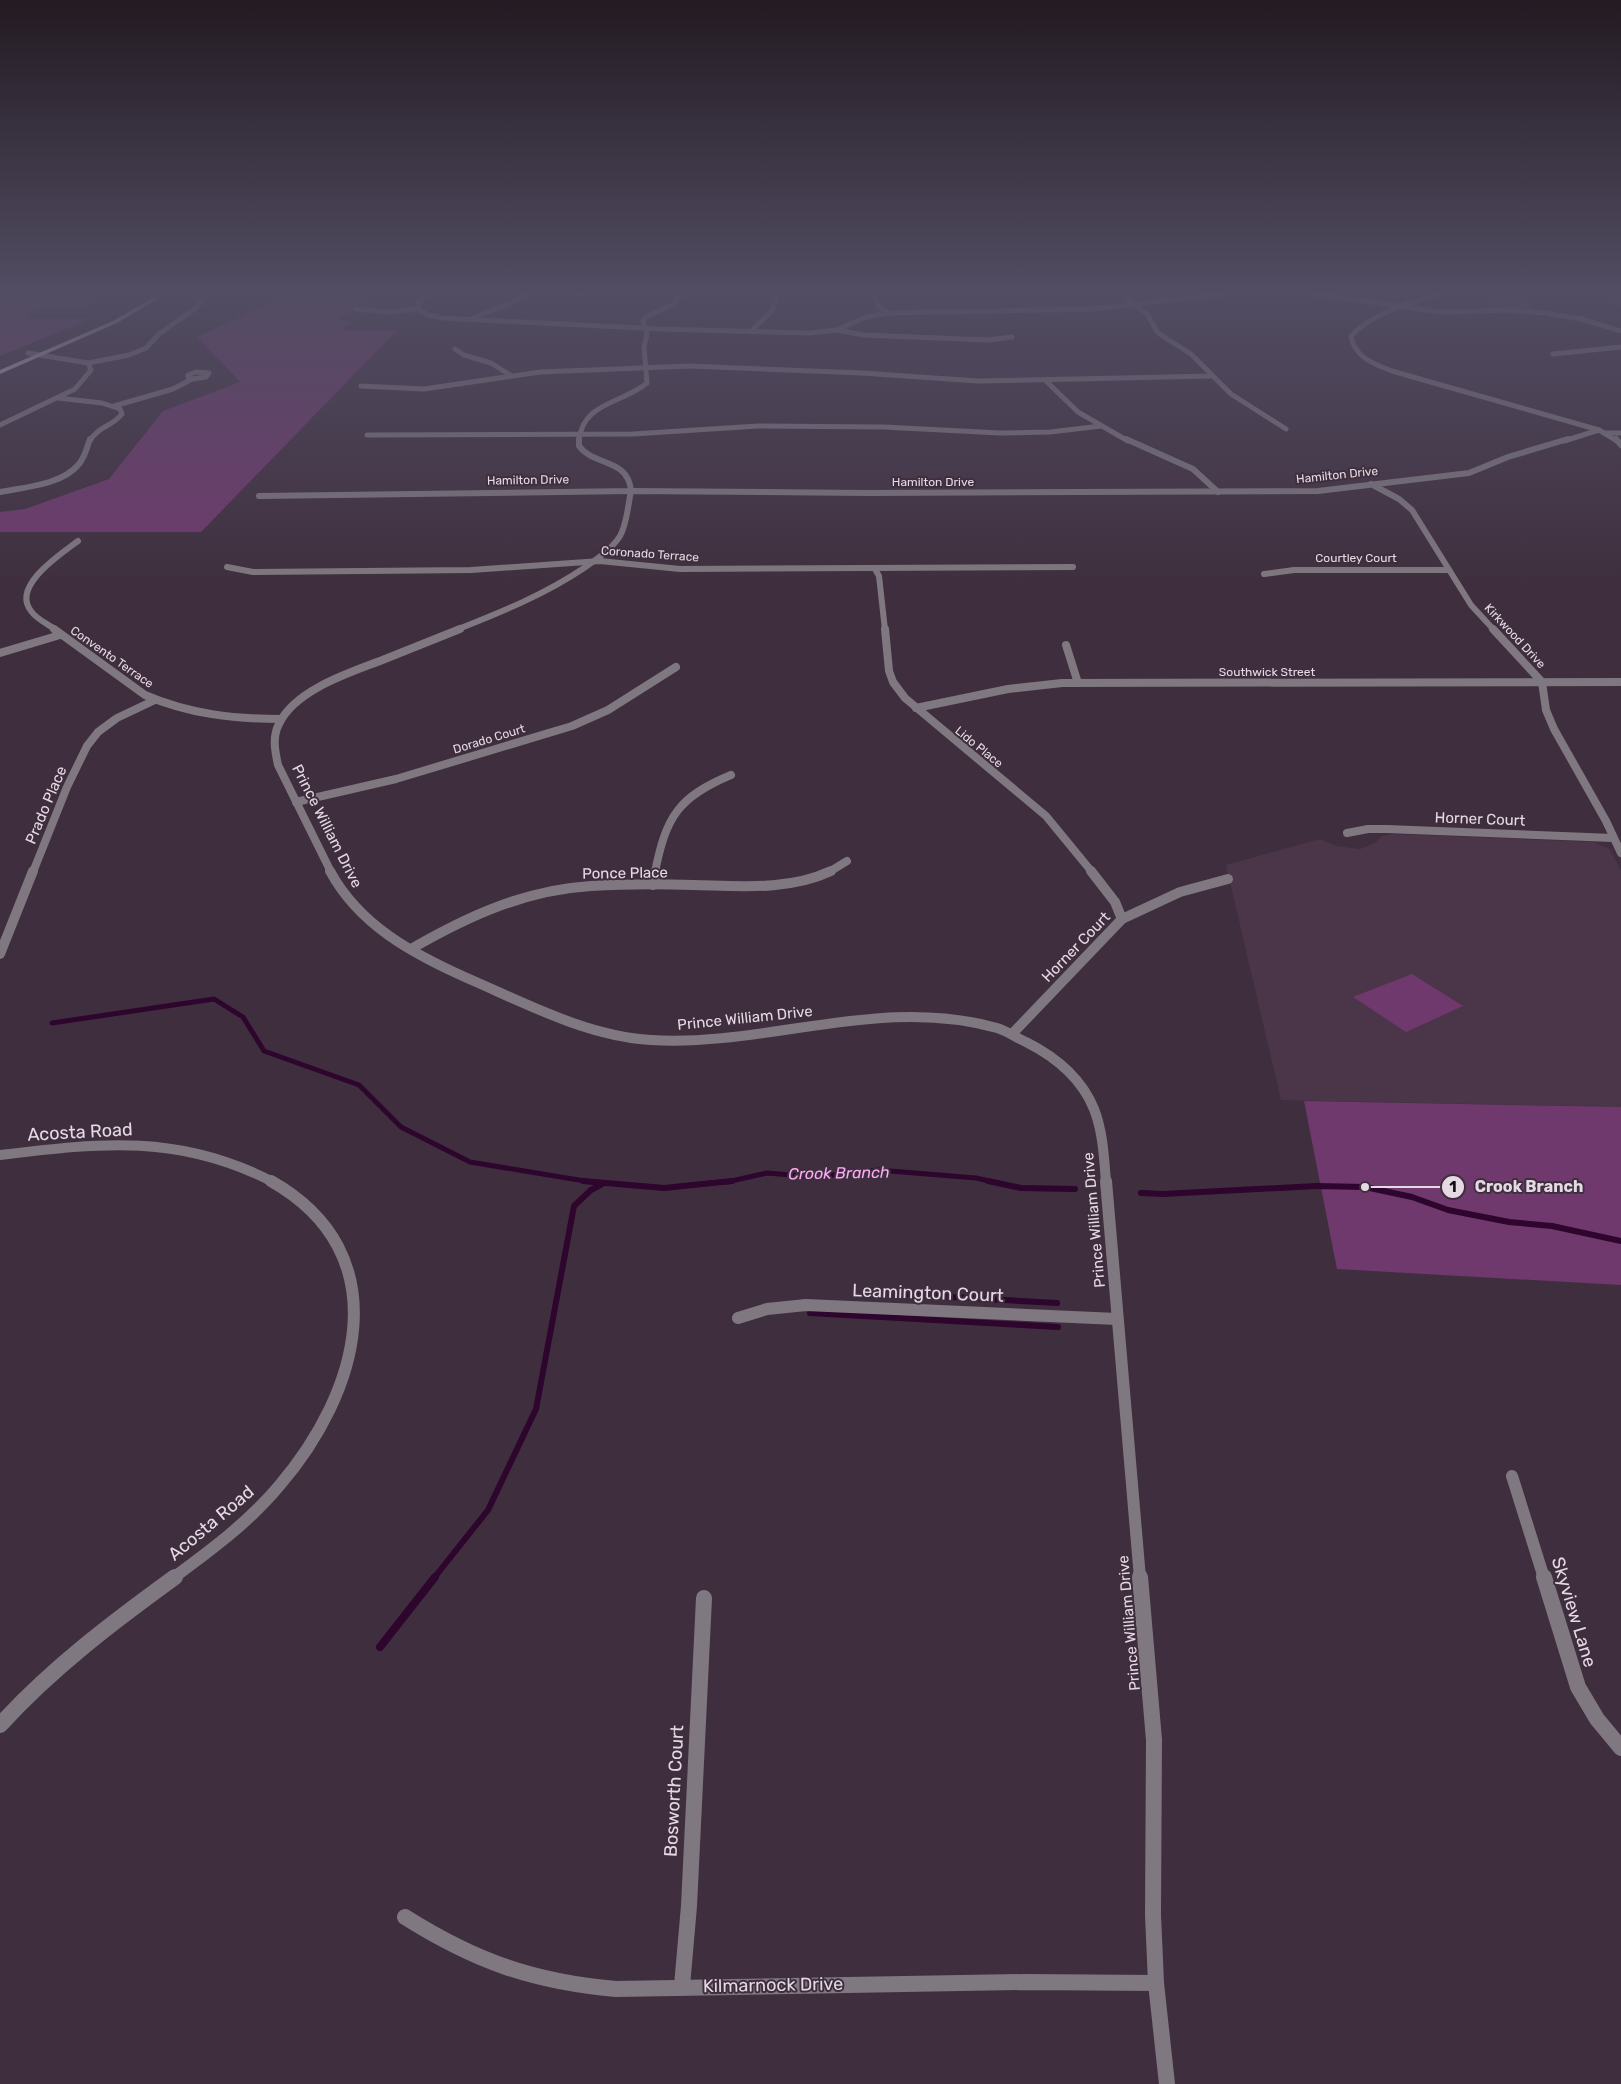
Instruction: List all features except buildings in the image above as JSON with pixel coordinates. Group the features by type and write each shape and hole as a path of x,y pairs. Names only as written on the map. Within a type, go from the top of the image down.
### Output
{"street":[{"path":"0,425 58,398 72,389"},
{"path":"114,406 172,389"},
{"path":"630,491 630,478 626,472 591,457 581,450 578,442 586,420 593,411 637,389"},
{"path":"1053,389 1063,400 1101,426 1138,445 1191,467 1202,474 1218,492"},
{"path":"1226,389 1240,402 1286,429"},
{"path":"1455,389 1598,430 1614,438 1621,445"},
{"path":"0,492 39,484 61,476 76,467 93,435 120,417 120,409 114,406 58,398"},
{"path":"367,435 633,434 758,426 884,427 1000,433 1050,432 1101,426"},
{"name":"Hamilton Drive","path":"259,496 630,491 861,493 1318,491 1469,473 1508,457 1598,430"},
{"path":"1606,433 1621,433"},
{"name":"Kirkwood Drive","path":"1372,484 1399,499 1412,510 1481,618 1542,682 1546,710 1554,729 1606,821 1621,853"},
{"name":"Prince William Drive","path":"630,491 619,538 610,549 560,584 524,603 328,682 296,703 281,718 275,730 273,749 278,765 332,874 345,896 368,920 411,949 462,976 569,1022 628,1037 649,1040 702,1040 878,1017 909,1015 956,1019 1013,1033 1025,1039 1065,1067 1084,1088 1096,1111 1102,1135 1154,1740 1153,1915 1156,1983 1167,2084"},
{"name":"Convento Terrace","path":"78,541 33,579 25,598 29,610 60,635 155,700 212,715 281,718"},
{"name":"Coronado Terrace","path":"227,567 253,572 471,570 593,562 617,562 675,569 1073,567"},
{"name":"Lido Place","path":"875,569 878,576 889,671 900,694 1046,816 1107,890 1115,902 1122,919"},
{"name":"Courtley Court","path":"1264,574 1294,570 1449,570"},
{"path":"0,653 60,635"},
{"path":"1066,645 1078,683"},
{"name":"Dorado Court","path":"296,802 396,779 572,726 608,710 676,667"},
{"name":"Southwick Street","path":"916,708 1008,689 1078,683 1621,682"},
{"name":"Prado Place","path":"0,954 67,787 87,746 98,732 117,718 155,700"},
{"path":"653,885 662,840 667,824 675,811 700,788 731,775"},
{"name":"Horner Court","path":"1347,833 1388,829 1613,838"},
{"name":"Ponce Place","path":"411,949 440,932 482,912 521,897 569,888 653,885 746,886 797,882 826,875 848,862"},
{"name":"Horner Court","path":"1013,1033 1122,919 1180,892 1228,879"},
{"name":"Acosta Road","path":"0,1155 104,1144 163,1147 219,1159 267,1178 304,1204 321,1221 335,1241 344,1260 352,1286 355,1324 353,1343 344,1379 334,1402 299,1461 272,1494 237,1529 104,1629 53,1672 0,1725"},
{"name":"Leamington Court","path":"738,1318 767,1309 806,1305 1117,1319"},
{"name":"Skyview Lane","path":"1512,1476 1578,1687 1585,1703 1606,1732 1621,1748"},
{"name":"Bosworth Court","path":"682,1986 704,1598"},
{"name":"Kilmarnock Drive","path":"405,1917 436,1938 480,1960 514,1973 585,1988 1025,1982 1156,1983"}],"shaded area":[{"path":"221,389 340,389 201,532 0,532 0,512 25,509 109,479 163,411"},
{"path":"1393,834 1593,842 1609,849 1621,870 1621,1107 1281,1100 1226,865 1320,839 1336,846 1360,849 1375,843 1382,836"},
{"path":"1412,974 1463,1006 1406,1032 1353,997"},
{"path":"1304,1101 1621,1107 1621,1285 1337,1269"}],"waterway":[{"path":"52,1023 214,999 243,1017 264,1051 359,1085 401,1127 470,1162 587,1181"},
{"name":"Crook Branch","path":"731,1181 767,1173 815,1177 878,1170 976,1178 994,1182"},
{"path":"583,1181 587,1181"},
{"name":"Crook Branch","path":"587,1181 664,1188 731,1181"},
{"name":"Crook Branch","path":"727,1182 731,1181"},
{"name":"Crook Branch","path":"988,1181 1021,1188 1075,1189"},
{"path":"434,1578 488,1510 536,1409 574,1206 591,1190 602,1184"},
{"name":"Crook Branch","path":"1141,1193 1163,1194 1316,1186 1365,1187 1412,1197 1448,1210 1509,1222 1552,1226 1621,1241"},
{"path":"880,1293 1057,1303"},
{"path":"810,1313 1058,1327"},
{"path":"380,1647 435,1577"}],"place":[{"name":"Crook Branch","path":"1365,1187"}]}
